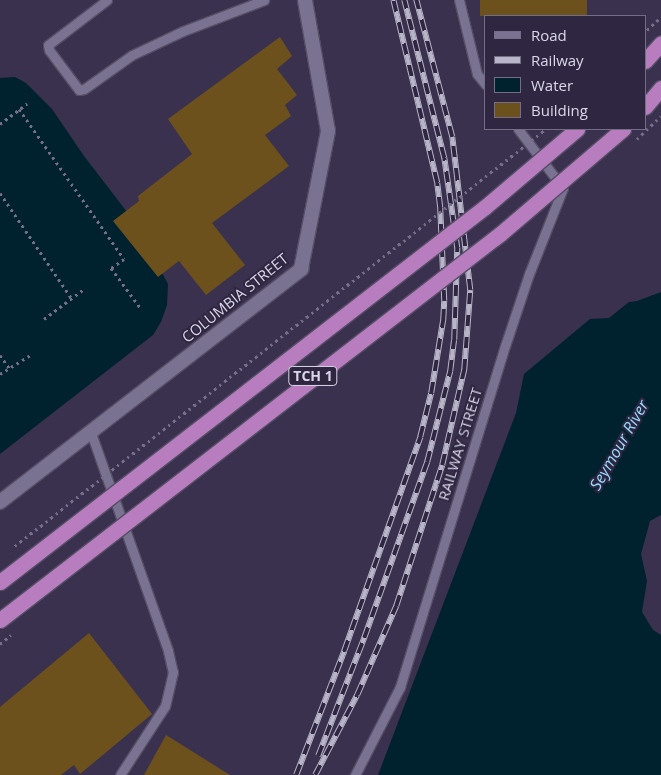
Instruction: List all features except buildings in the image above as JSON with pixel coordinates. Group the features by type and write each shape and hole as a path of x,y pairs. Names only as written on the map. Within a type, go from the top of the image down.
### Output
{"highway":[{"path":"646,60 661,43"},
{"path":"646,106 661,88"},
{"name":"TCH 1","path":"0,582 484,207 576,130"},
{"name":"TCH 1","path":"0,620 500,234 622,130"}],"street":[{"name":"COLUMBIA STREET","path":"0,502 301,269 328,130 305,0"}],"lane":[{"path":"108,0 48,45 49,50 79,90 141,51 183,31 264,0"},
{"path":"459,0 477,74 483,82"},
{"name":"RAILWAY STREET","path":"355,775 400,687 505,346 529,274 563,188 519,130"},
{"path":"91,433 165,643 173,672 165,706 120,775"}],"path":[{"path":"646,32 661,16"},
{"path":"0,124 27,104"},
{"path":"19,110 124,259 111,268 142,310"},
{"path":"8,552 545,130"},
{"path":"0,193 72,299"},
{"path":"44,319 84,289"},
{"path":"0,355 9,368"},
{"path":"0,374 30,355"}],"water":[{"path":"15,77 26,83 52,109 84,156 134,221 168,284 167,305 161,322 153,335 0,454 0,78"},
{"name":"Seymour River","path":"661,292 661,515 650,521 641,554 647,581 642,612 653,630 661,635 661,775 378,775 516,413 524,374 590,319 609,318 629,302"}],"railway":[{"path":"296,775 344,651 420,437 431,393 443,320 444,301 440,208 437,183 393,0"},
{"path":"318,756 364,638 427,462 450,371 454,340 457,248 444,158 404,0"},
{"path":"315,775 357,695 396,606 442,465 464,370 470,290 452,137 416,0"}]}
